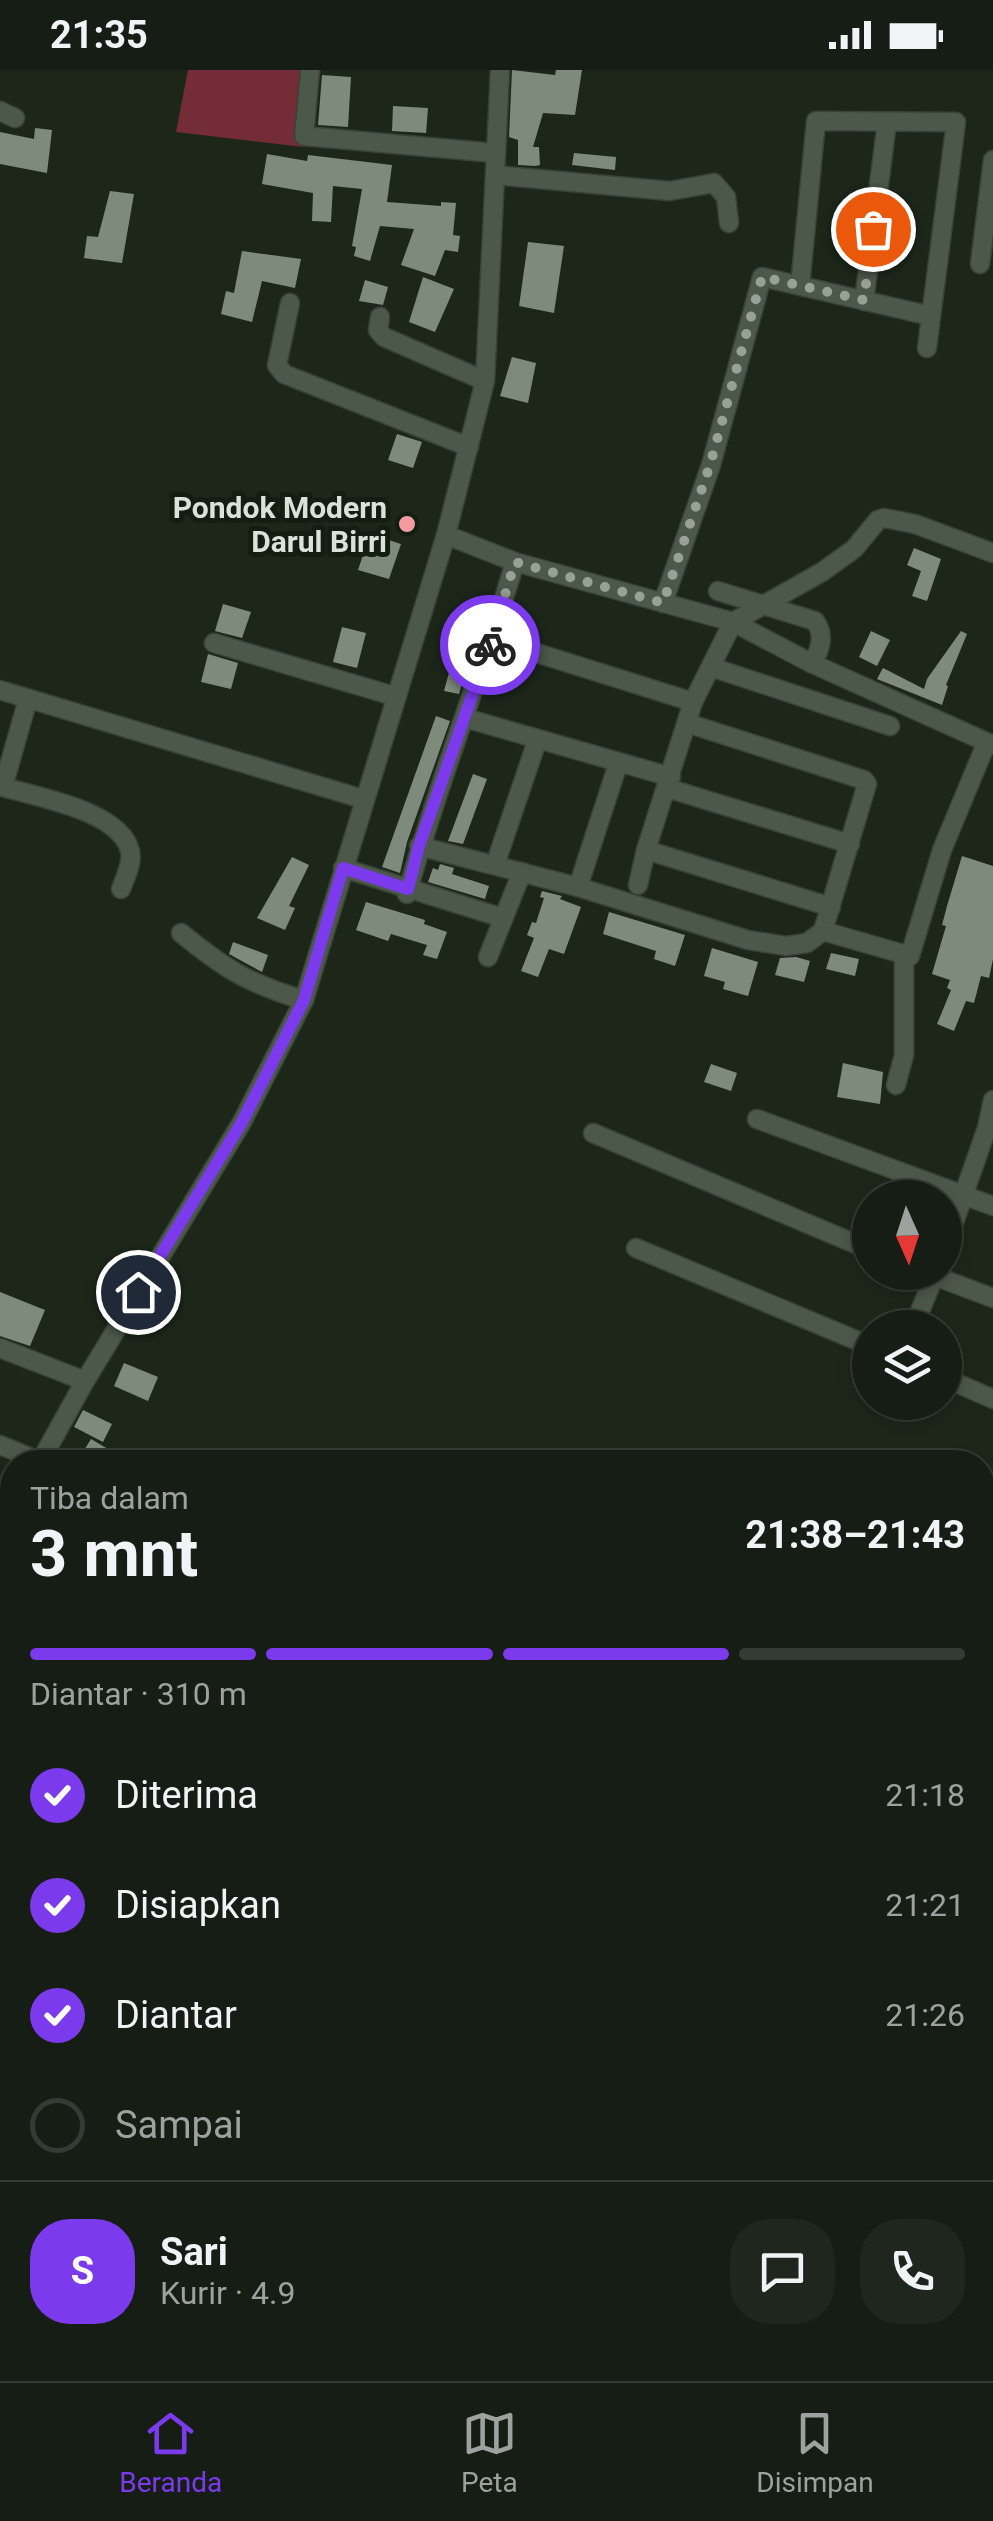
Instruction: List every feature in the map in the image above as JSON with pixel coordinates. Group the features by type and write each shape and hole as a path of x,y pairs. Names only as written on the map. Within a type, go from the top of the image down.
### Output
{"street":[{"path":"310,70 304,136 495,153"},
{"path":"47,1450 242,1122 304,1000 446,534 485,381 500,70"},
{"path":"800,286 816,121 956,122 926,348"},
{"path":"864,300 887,122"},
{"path":"980,264 993,160"},
{"path":"496,175 670,192 714,183 726,197 729,223"},
{"path":"663,603 710,465 762,277 931,316"},
{"path":"290,304 278,366 284,374 469,447"},
{"path":"380,317 378,330 384,338 485,381"},
{"path":"638,886 693,702 733,622 769,604 854,549 884,518 915,524 993,554"},
{"path":"446,534 515,562 733,622 810,663 989,745 942,850 914,953 904,956 823,932"},
{"path":"408,891 419,846 515,562"},
{"path":"718,591 769,604 818,624 820,646 810,663"},
{"path":"492,639 693,702"},
{"path":"214,643 394,696"},
{"path":"712,667 890,726"},
{"path":"0,690 364,799"},
{"path":"28,698 1,786 98,816 114,826 130,848 131,862 122,889"},
{"path":"465,718 618,764 850,844"},
{"path":"419,846 578,887 769,944 807,943 823,932 867,784 687,722"},
{"path":"494,866 537,741"},
{"path":"578,887 618,764"},
{"path":"646,850 831,908"},
{"path":"343,868 503,918"},
{"path":"488,957 522,872"},
{"path":"181,933 222,967 259,987 304,1000"},
{"path":"896,1084 904,1055 904,956"},
{"path":"962,1203 990,1129 993,1100"},
{"path":"756,1119 993,1206"},
{"path":"593,1134 852,1242"},
{"path":"636,1248 852,1338"},
{"path":"962,1286 993,1298"},
{"path":"0,1348 85,1382"},
{"path":"962,1385 993,1399"}],"shaded area":[{"path":"188,70 314,70 304,147 176,132"}],"building":[{"path":"512,70 555,75 556,70 582,70 575,115 543,113 533,147 539,147 540,165 518,165 518,140 509,137"},
{"path":"322,75 351,77 348,127 318,125"},
{"path":"393,106 428,108 426,133 392,131"},
{"path":"35,128 52,130 47,173 0,164 0,132 34,139"},
{"path":"574,153 616,157 615,170 572,165"},
{"path":"267,154 307,161 308,155 392,165 387,202 441,206 441,202 456,203 453,235 460,236 458,252 445,250 435,276 401,265 414,229 380,226 370,261 354,256 356,247 352,246 362,189 333,186 331,222 312,221 313,193 262,184"},
{"path":"110,191 134,194 122,263 84,258 87,236 98,237"},
{"path":"528,242 564,246 554,313 519,306"},
{"path":"242,251 301,259 295,288 262,281 252,322 221,314 226,291 234,293"},
{"path":"423,277 454,289 435,332 409,322"},
{"path":"365,280 388,287 383,305 359,301"},
{"path":"512,357 536,363 528,403 500,396"},
{"path":"397,434 422,442 413,468 388,460"},
{"path":"370,534 401,544 389,579 358,570"},
{"path":"914,548 941,559 927,601 912,596 921,571 907,565"},
{"path":"223,604 251,612 242,638 215,631"},
{"path":"464,617 480,621 459,694 444,691"},
{"path":"342,627 366,633 357,668 333,662"},
{"path":"871,631 890,640 877,666 859,657"},
{"path":"961,631 967,634 942,705 877,679 883,668 924,689"},
{"path":"208,654 238,663 231,689 201,682"},
{"path":"436,716 450,721 407,842 400,873 382,867"},
{"path":"473,774 487,779 463,844 448,841"},
{"path":"962,856 993,866 993,959 989,978 981,976 974,1003 966,1001 954,1031 937,1024 951,990 947,988 950,980 932,974"},
{"path":"292,857 309,865 289,906 295,908 285,930 257,918"},
{"path":"440,864 454,868 452,874 489,886 485,899 428,882 433,868 438,870"},
{"path":"542,891 581,907 564,954 549,949 538,977 521,971 534,938 527,935 532,922 536,923 544,898 540,897"},
{"path":"366,902 425,920 424,924 447,932 437,959 423,955 427,945 391,934 388,941 356,930"},
{"path":"609,912 685,935 675,966 654,959 656,951 603,934"},
{"path":"233,942 268,955 262,972 229,954"},
{"path":"712,948 758,962 748,996 723,989 725,982 704,976"},
{"path":"831,953 859,959 855,976 826,969"},
{"path":"780,958 810,961 804,982 775,975"},
{"path":"843,1063 883,1072 880,1104 837,1097"},
{"path":"711,1064 737,1073 731,1091 704,1082"},
{"path":"0,1292 45,1310 30,1346 0,1336"},
{"path":"124,1363 158,1377 148,1401 114,1386"},
{"path":"83,1410 112,1424 103,1442 74,1427"},
{"path":"91,1439 110,1450 84,1450"}],"way so far":[{"path":"490,645 515,562 663,603 710,465 762,277 864,300 873,229"}],"place":[{"name":"Pondok Modern Darul Birri","path":"407,524"}],"route":[{"path":"138,1292 242,1122 304,1000 343,868 408,889 419,846 490,645"}]}
